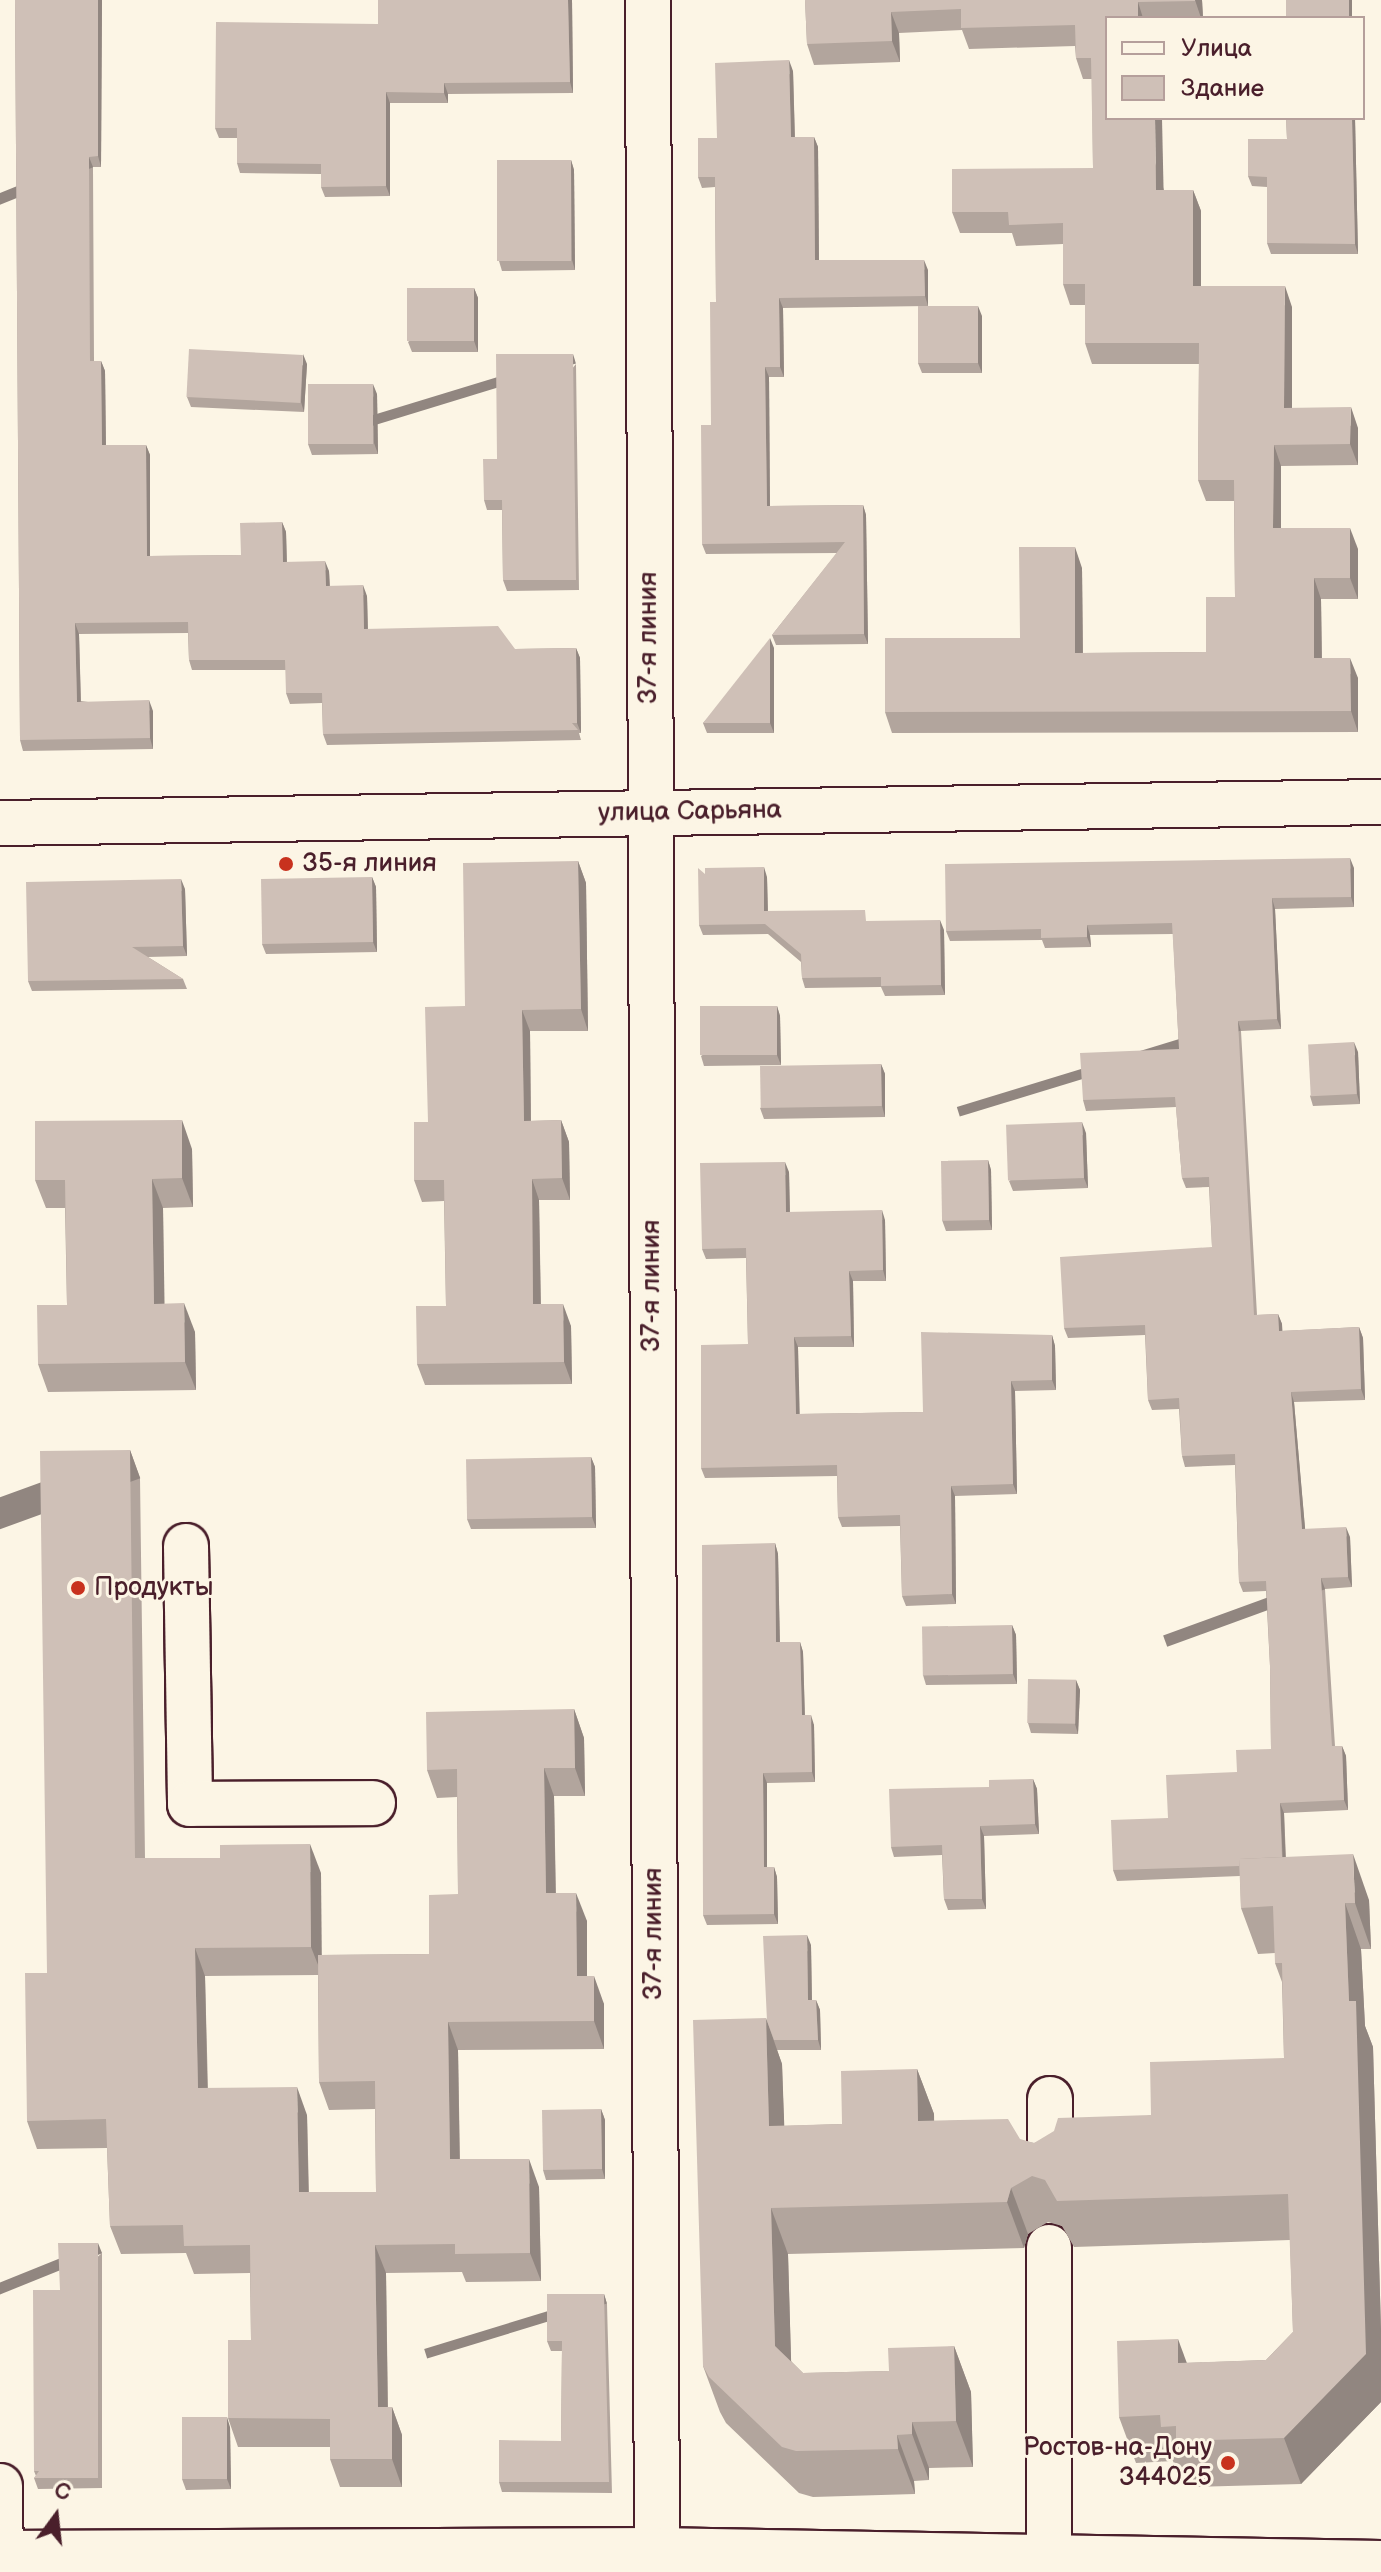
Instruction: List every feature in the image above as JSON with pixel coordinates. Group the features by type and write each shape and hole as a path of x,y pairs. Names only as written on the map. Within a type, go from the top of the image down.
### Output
{"street":[{"name":"37-я линия","path":"648,0 657,2561"},
{"name":"улица Сарьяна","path":"0,823 1381,802"},
{"path":"186,1546 190,1804 373,1803"},
{"path":"1050,2099 1050,2164"},
{"path":"1049,2247 1049,2553"},
{"path":"0,2486 1,2572"},
{"path":"0,2553 657,2561 1049,2553 1381,2563"}],"building":[{"path":"15,0 98,0 98,156 89,157 90,361 101,361 102,445 146,445 147,556 241,555 240,523 282,522 283,562 325,561 326,586 363,585 364,629 498,626 515,649 576,648 577,723 572,723 578,730 323,734 322,693 286,693 285,660 189,660 188,622 75,623 77,702 149,700 150,738 20,740"},
{"path":"378,0 568,0 570,82 444,83 444,93 386,92 386,186 321,187 321,164 237,163 237,128 215,128 216,22 378,24"},
{"path":"805,0 1195,0 1138,2 1138,16 1105,16 1105,120 1155,120 1156,190 1193,190 1193,286 1285,286 1284,408 1351,407 1350,444 1274,445 1273,528 1350,528 1350,578 1314,578 1314,658 1350,658 1351,711 885,712 885,638 1020,638 1019,547 1075,547 1075,653 1206,652 1206,597 1235,597 1234,480 1198,480 1199,343 1085,343 1085,284 1063,284 1063,223 1009,225 1008,212 952,212 952,169 1093,168 1091,58 1076,58 1075,25 961,28 961,9 891,12 892,41 807,44"},
{"path":"1286,0 1349,0 1349,16 1286,16"},
{"path":"789,60 791,137 814,137 815,260 924,260 925,296 779,298 780,367 765,367 767,506 863,505 864,634 772,635 845,542 702,544 701,425 711,425 710,302 716,302 715,177 698,177 698,138 717,138 715,63"},
{"path":"1286,120 1352,120 1355,244 1267,243 1267,177 1248,176 1248,139 1287,139"},
{"path":"497,160 571,160 571,261 497,261"},
{"path":"407,288 474,288 474,341 407,341"},
{"path":"918,306 978,306 978,363 918,363"},
{"path":"189,349 303,355 300,403 186,397"},
{"path":"496,354 573,354 576,580 503,580 502,500 484,500 483,459 497,459"},
{"path":"308,384 373,384 373,444 308,444"},
{"path":"770,638 770,723 703,723"},
{"path":"1350,858 1351,897 1272,898 1277,1019 1238,1021 1254,1315 1278,1314 1279,1331 1359,1327 1361,1389 1291,1392 1302,1529 1346,1527 1348,1577 1321,1578 1332,1746 1342,1746 1344,1800 1280,1803 1282,1857 1239,1859 1239,1866 1113,1870 1111,1820 1168,1818 1166,1775 1237,1772 1236,1750 1271,1749 1266,1581 1239,1582 1235,1454 1182,1456 1179,1398 1148,1400 1145,1325 1064,1328 1060,1257 1212,1247 1209,1177 1182,1178 1175,1097 1083,1100 1080,1053 1179,1049 1172,923 1087,925 1087,937 1041,938 1041,929 946,931 945,864"},
{"path":"578,861 581,1009 522,1010 524,1121 561,1120 562,1178 532,1179 533,1304 563,1304 564,1362 417,1364 416,1306 446,1306 444,1180 414,1180 414,1122 428,1122 425,1007 465,1006 463,863"},
{"path":"764,867 764,911 865,910 866,921 940,920 941,985 881,986 881,977 802,978 801,954 765,924 699,925 698,868 705,874 705,868"},
{"path":"372,877 373,942 262,944 261,879"},
{"path":"181,879 183,946 132,947 183,979 28,981 26,882"},
{"path":"700,1006 777,1006 777,1055 700,1055"},
{"path":"1354,1042 1357,1094 1311,1096 1308,1044"},
{"path":"881,1064 882,1106 761,1108 760,1066"},
{"path":"182,1120 182,1178 152,1179 154,1304 184,1303 185,1362 38,1364 37,1305 67,1305 65,1180 35,1180 35,1121"},
{"path":"1082,1122 1084,1178 1008,1181 1006,1125"},
{"path":"988,1160 989,1220 942,1221 941,1161"},
{"path":"785,1162 786,1212 882,1210 883,1270 849,1271 851,1336 794,1337 796,1414 923,1412 921,1332 1052,1335 1052,1380 1011,1381 1013,1484 951,1486 952,1594 902,1596 900,1515 838,1517 837,1465 701,1468 701,1345 748,1344 746,1248 702,1249 700,1163"},
{"path":"130,1450 135,1858 220,1858 220,1845 310,1844 311,1947 195,1948 198,2088 297,2087 299,2192 376,2192 375,2081 319,2082 318,1955 429,1954 429,1895 458,1894 457,1769 427,1770 426,1712 574,1709 575,1768 544,1768 546,1893 576,1893 577,1976 594,1976 594,2021 448,2022 450,2159 529,2159 530,2253 455,2254 455,2244 375,2245 378,2407 392,2407 392,2459 330,2459 330,2419 228,2418 228,2340 251,2340 250,2245 184,2246 183,2225 110,2226 106,2119 27,2121 25,1973 47,1973 40,1451"},
{"path":"591,1457 592,1517 467,1519 466,1459"},
{"path":"775,1543 776,1642 800,1642 802,1715 811,1715 812,1772 763,1773 764,1867 774,1867 774,1914 703,1915 702,1545"},
{"path":"1012,1625 1013,1674 923,1676 922,1627"},
{"path":"1028,1679 1076,1680 1075,1724 1027,1723"},
{"path":"1033,1779 1035,1824 980,1826 982,1899 944,1899 942,1845 891,1847 889,1789 989,1787 989,1780"},
{"path":"1353,1854 1355,1903 1345,1903 1349,2001 1356,2001 1366,2354 1284,2438 1176,2441 1176,2426 1161,2427 1160,2415 1119,2417 1117,2341 1178,2339 1178,2363 1266,2360 1293,2332 1288,2194 1057,2201 1045,2180 1032,2176 1011,2188 1007,2202 771,2208 775,2346 803,2373 889,2371 888,2348 954,2346 956,2421 912,2422 912,2434 897,2435 898,2449 796,2451 782,2447 709,2377 703,2366 693,2020 766,2018 769,2126 842,2124 841,2071 917,2069 918,2121 1008,2119 1020,2139 1034,2143 1054,2131 1058,2118 1151,2115 1150,2062 1284,2058 1282,1963 1275,1963 1273,1906 1241,1908 1239,1859"},
{"path":"807,1935 808,2000 816,2000 818,2040 774,2040 767,2021 763,1936"},
{"path":"601,2109 602,2169 543,2170 542,2110"},
{"path":"58,2243 98,2243 98,2478 34,2478 39,2471 34,2471 33,2290 60,2290"},
{"path":"547,2294 604,2294 609,2482 499,2482 499,2440 561,2441 562,2341 547,2341"},
{"path":"182,2417 227,2417 227,2479 182,2479"}],"place":[{"name":"35-я линия","path":"286,864"},
{"name":"Продукты","path":"78,1588"},
{"name":"Ростов-на-Дону 344025","path":"1228,2463"}]}
